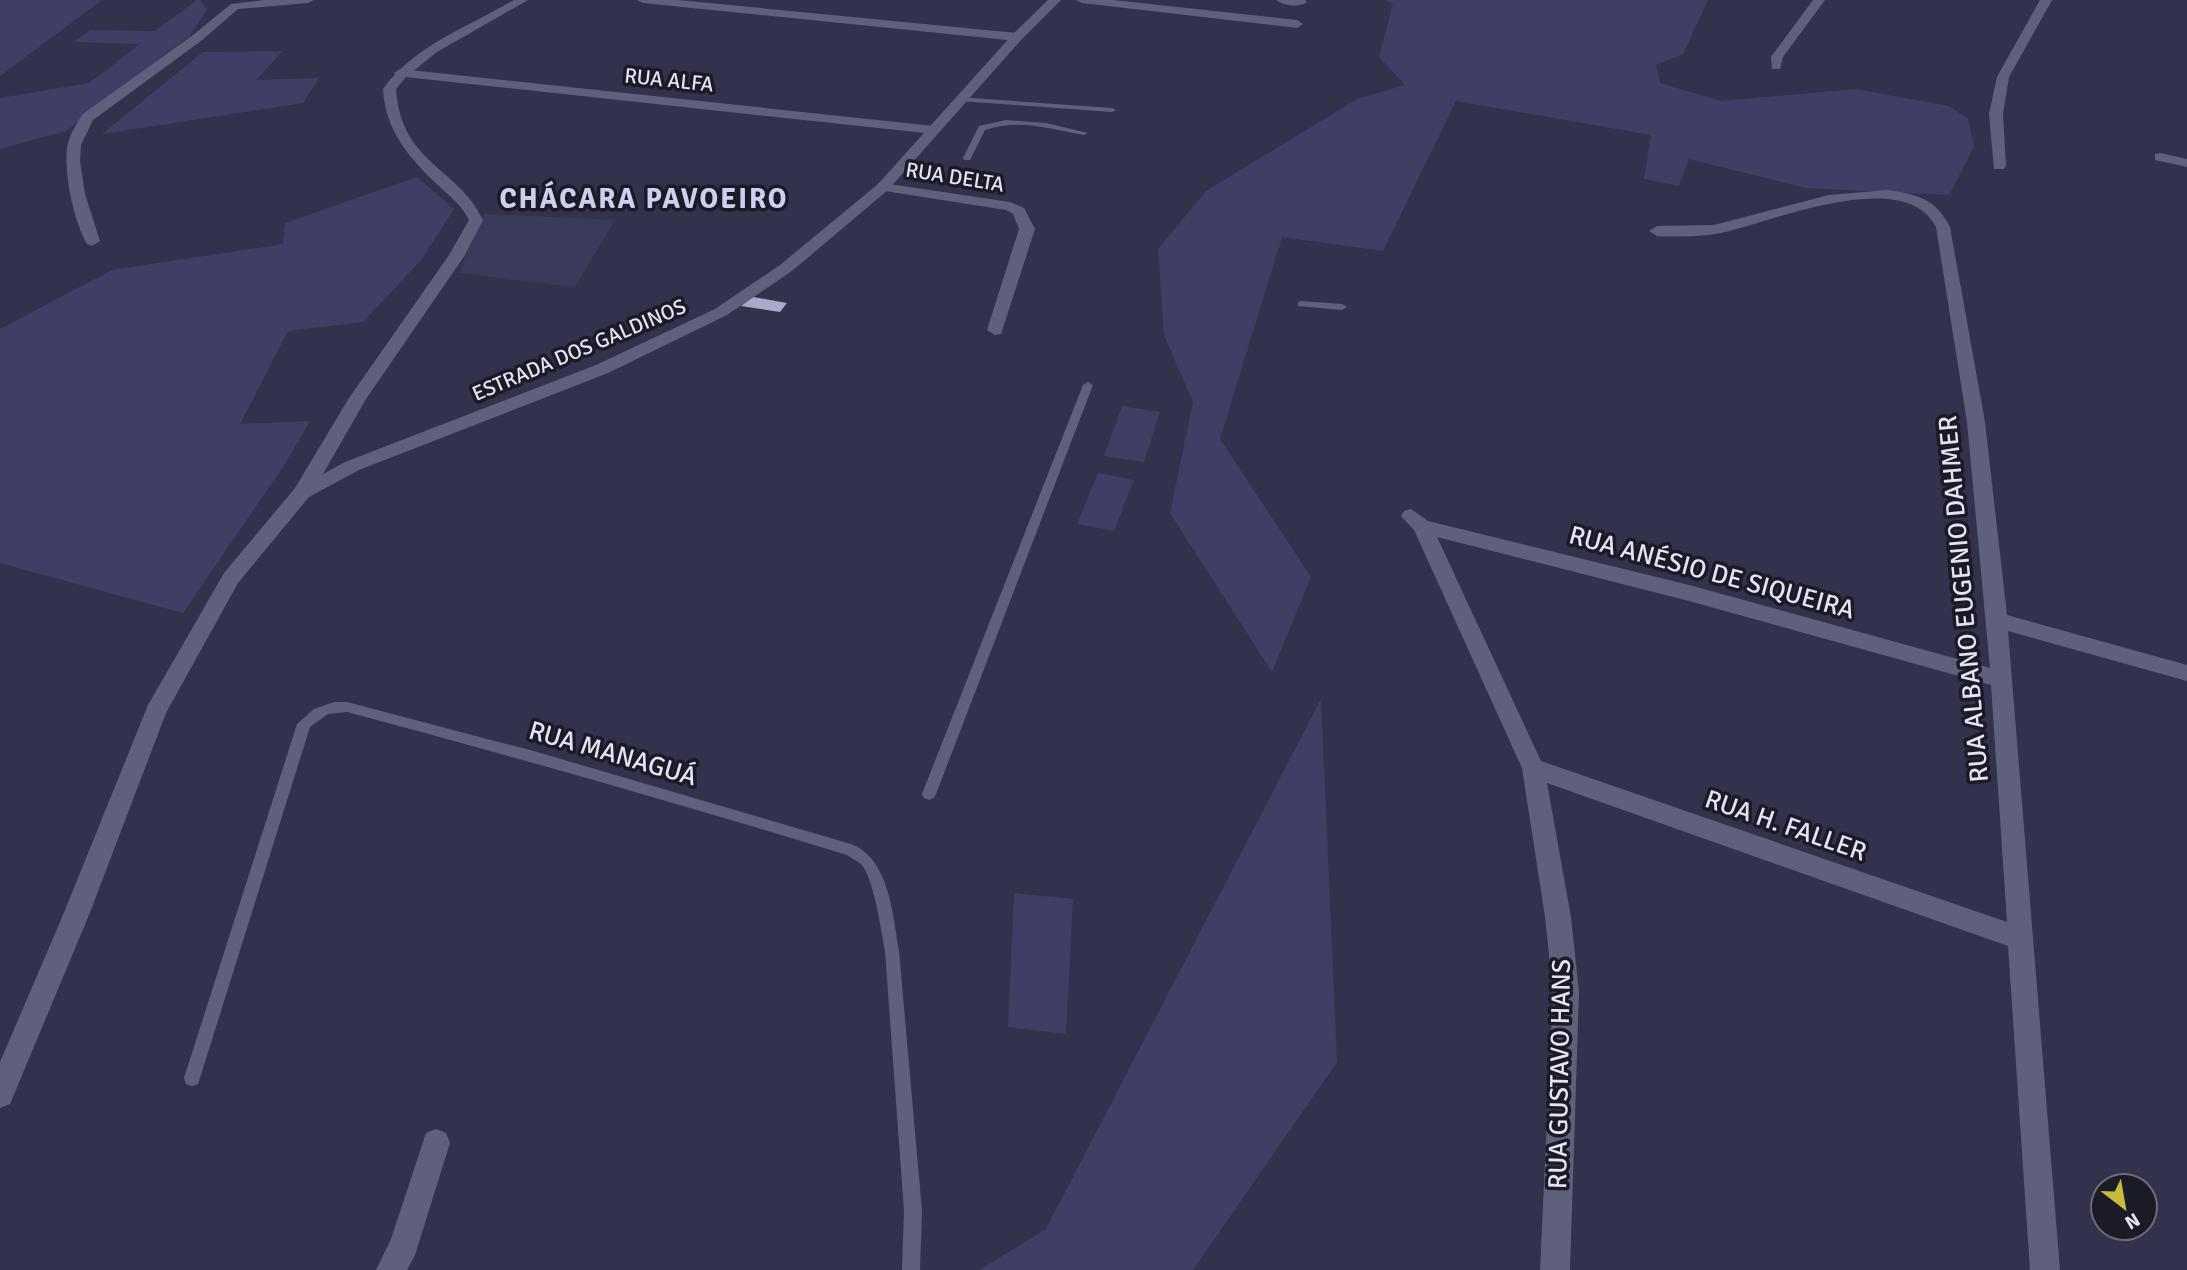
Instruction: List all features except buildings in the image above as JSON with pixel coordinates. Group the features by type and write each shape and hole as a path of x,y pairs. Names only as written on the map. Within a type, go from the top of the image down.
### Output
{"street":[{"path":"92,241 72,164 73,143 79,127 230,3 308,0"},
{"path":"0,1094 76,915 156,711 231,578 302,493 358,398 457,255 476,220 470,207 410,149 393,121 388,102 389,89 400,73 419,58 522,0"},
{"path":"643,0 1017,37"},
{"name":"ESTRADA DOS GALDINOS","path":"302,493 352,466 602,369 721,312 786,268 883,187 1017,37 1055,0"},
{"path":"1082,0 1297,24"},
{"path":"1282,0 1301,2"},
{"path":"1776,66 1777,57 1819,0"},
{"path":"1999,166 1996,114 2003,76 2046,0"},
{"name":"RUA ALFA","path":"400,73 934,130"},
{"path":"2160,157 2187,163"},
{"name":"RUA DELTA","path":"883,187 1010,206 1019,211 1027,229 995,330"},
{"name":"RUA ALBANO EUGENIO DAHMER","path":"1657,231 1692,232 1719,229 1794,206 1847,196 1905,197 1933,209 1943,227 1976,422 1997,620 2045,1270"},
{"name":"RUA ANÉSIO DE SIQUEIRA","path":"1417,521 2002,680"},
{"name":"RUA GUSTAVO HANS","path":"1417,521 1533,768 1558,917 1566,992 1555,1270"},
{"path":"1997,620 2187,673"},
{"name":"RUA H. FALLER","path":"1533,768 2019,938"},
{"path":"391,1270 404,1244 436,1143"}],"lane":[{"path":"960,99 1112,110"},
{"path":"997,122 1001,102"},
{"path":"967,158 982,128 997,122 1084,133"},
{"path":"1301,304 1342,307"},
{"path":"929,794 1088,385"},
{"name":"RUA MANAGUÁ","path":"192,1078 304,723 313,715 332,706 346,707 477,741 681,797 851,850 866,860 878,884 892,951 913,1211 911,1270"}],"shaded area":[{"path":"0,0 102,0 0,76"},
{"path":"200,0 207,10 190,35 66,131 0,149 0,98 89,83 140,44 74,42 90,30 155,31"},
{"path":"1385,0 1708,0 1683,54 1656,65 1660,83 1721,101 1856,89 1949,106 1968,119 1974,147 1949,195 1806,188 1689,159 1679,186 1644,179 1651,135 1456,101 1383,251 1282,237 1220,439 1311,577 1272,672 1170,513 1193,402 1164,335 1158,249 1206,191 1357,99 1405,85 1379,57 1393,4"},
{"path":"283,51 256,80 319,78 303,103 102,134 203,52"},
{"path":"417,177 454,209 421,260 363,322 288,331 240,424 310,421 285,464 183,613 0,563 0,329 112,270 283,244 285,223"},
{"path":"484,214 615,220 575,287 459,273"},
{"path":"1122,406 1160,412 1144,462 1104,456"},
{"path":"1098,473 1134,480 1114,531 1077,524"},
{"path":"1321,699 1337,1062 1193,1270 979,1270 1046,1229"},
{"path":"1014,893 1073,899 1066,1034 1008,1027"}],"district":[{"name":"CHÁCARA PAVOEIRO","path":"644,198"}]}
